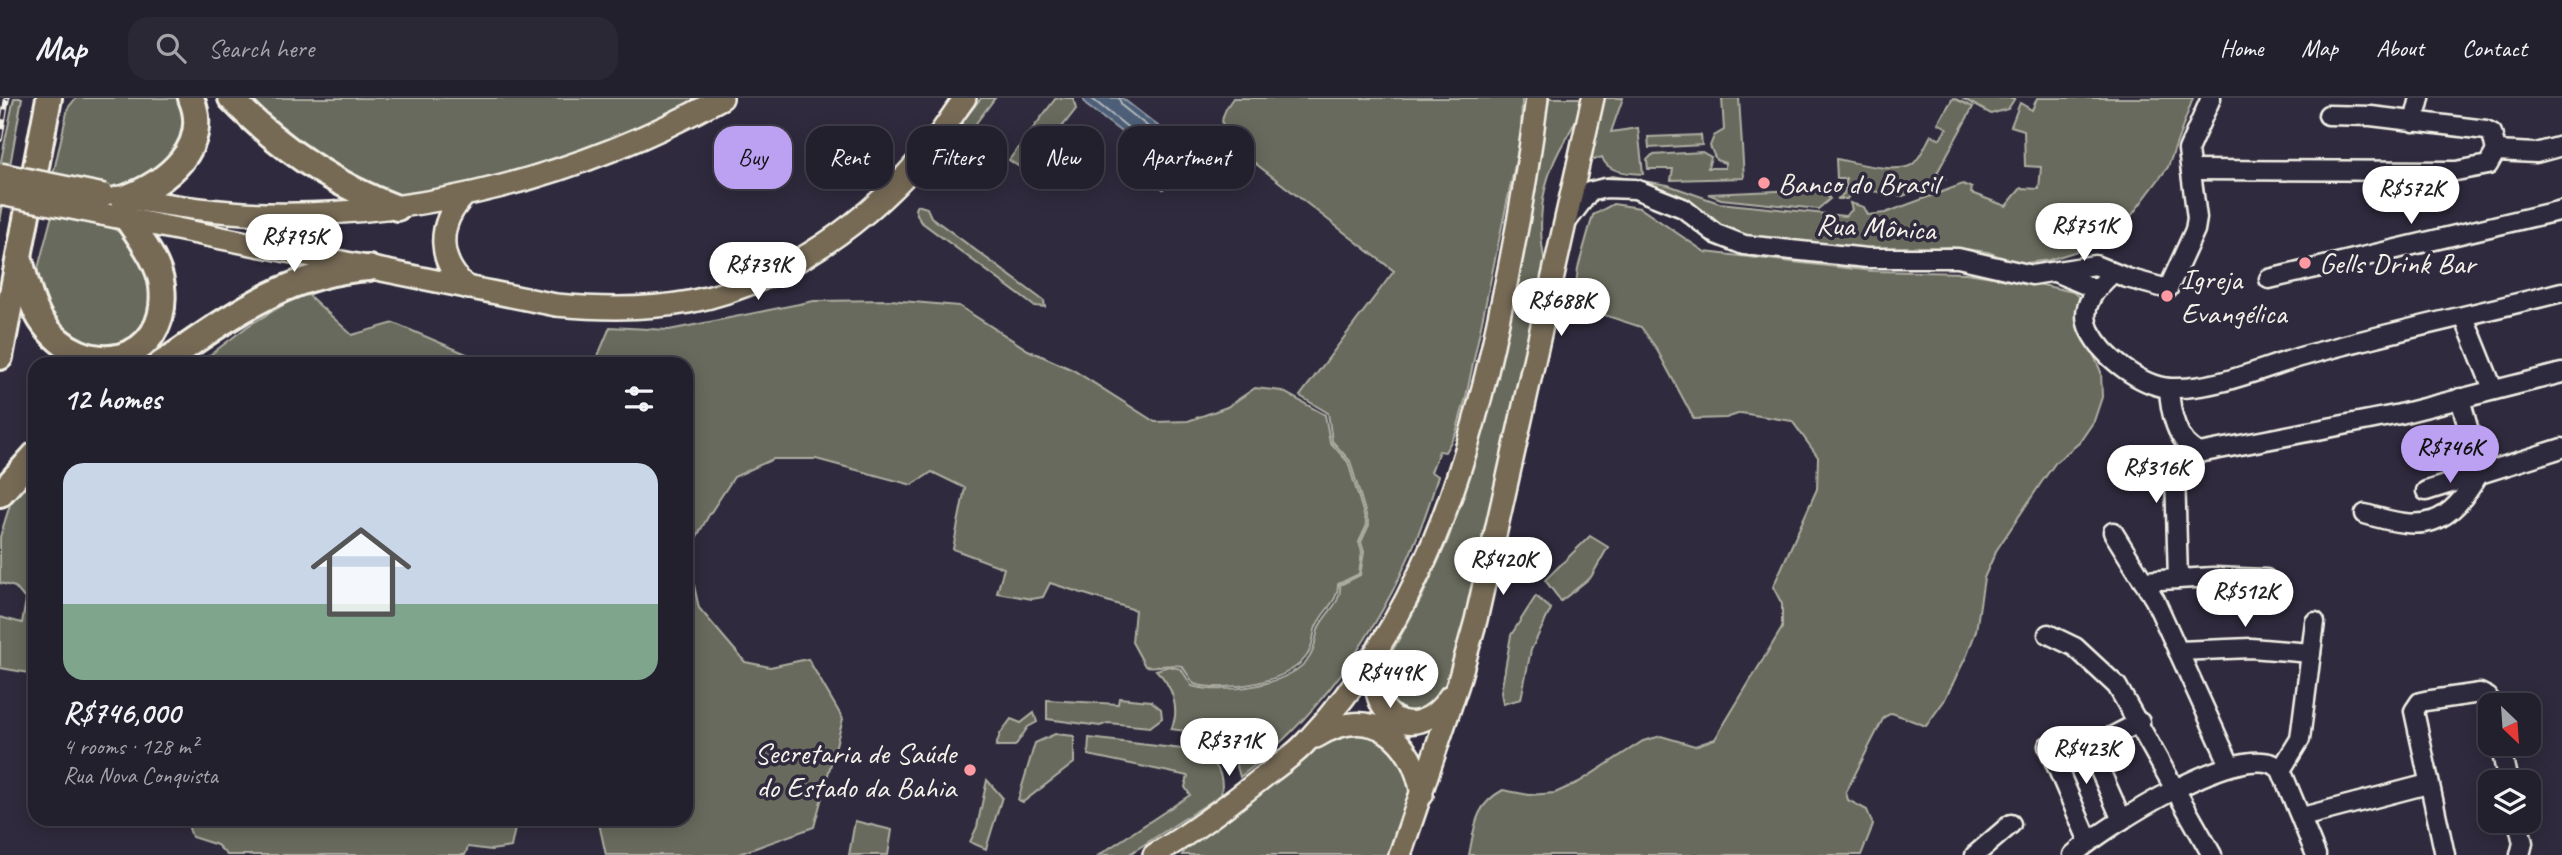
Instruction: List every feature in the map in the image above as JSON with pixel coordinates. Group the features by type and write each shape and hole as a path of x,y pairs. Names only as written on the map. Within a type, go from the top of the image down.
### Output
{"highway":[{"path":"0,357 49,98"},
{"path":"43,134 63,98"},
{"path":"112,357 127,354 140,346 157,323 162,288 149,253 115,207 167,176 190,150 196,118 191,98"},
{"path":"231,98 285,148 321,173 361,195 397,208"},
{"path":"20,260 36,313 61,343 84,357"},
{"path":"171,357 242,309 293,283 340,270 369,268"},
{"path":"0,494 28,463"}],"main road":[{"path":"0,194 115,207 264,214 326,214 397,208 464,197 593,158 658,131 722,98"},
{"path":"0,174 115,207 369,268 556,305 601,309 689,302 733,290 806,255 861,216 930,147 965,98"},
{"path":"1306,743 1388,636 1417,584 1452,501 1484,394 1524,199 1537,98"},
{"path":"1400,855 1458,684 1486,579 1592,98"},
{"path":"464,197 448,218 443,244 450,269 468,288"},
{"path":"1388,636 1378,663 1375,683 1376,695 1388,714 1409,723 1431,717 1441,709 1458,684"},
{"path":"1154,855 1173,849 1306,743 1326,731 1355,723 1387,731 1410,755 1422,795"}],"street":[{"path":"2211,98 2188,150 2191,170 2456,171 2488,165 2496,151 2492,133 2486,130 2371,116 2328,115"},
{"path":"2414,122 2420,98"},
{"path":"2496,151 2536,153 2562,146"},
{"name":"Rua Mônica","path":"1561,230 1590,192 1619,188 1650,193 1683,208 1716,234 1744,245 1867,258 1958,258 2019,274 2057,273 2095,265 2168,289 2195,230 2191,170"},
{"path":"2269,279 2562,210"},
{"path":"2057,273 2095,289"},
{"path":"2113,273 2095,289 2087,317 2098,345 2136,375 2169,388 2222,381 2316,353 2562,292"},
{"path":"2464,317 2493,389"},
{"path":"2169,388 2172,418 2190,447 2199,453 2341,427 2562,373"},
{"path":"2365,514 2400,524 2424,524 2439,519 2459,506 2480,472 2460,398"},
{"path":"2178,579 2175,474 2190,447"},
{"path":"2426,491 2562,448"},
{"path":"2113,532 2143,581 2230,765"},
{"path":"2143,581 2266,579"},
{"path":"2281,770 2300,739 2315,622"},
{"path":"2048,634 2075,647 2111,678 2140,722 2212,855"},
{"path":"2178,651 2251,648 2311,653"},
{"path":"2445,855 2414,715 2416,706 2425,701 2478,699"},
{"path":"2122,820 2090,748 2140,722"},
{"path":"2048,746 2089,842"},
{"path":"2075,855 2122,820 2175,791 2230,765 2267,761 2281,770 2316,855"},
{"path":"2302,817 2367,797 2428,784"},
{"path":"1975,855 2011,824"},
{"path":"2520,855 2524,850 2521,833"}],"green space":[{"path":"14,98 22,98 0,222 0,165"},
{"path":"76,98 182,98 183,134 180,146 168,163 127,189 53,175 68,108"},
{"path":"231,98 708,98 658,131 397,208"},
{"path":"981,98 995,98 974,126 959,126"},
{"path":"1056,98 1073,98 1076,109 1063,126 1035,126"},
{"path":"1233,98 1522,98 1521,136 1466,397 1456,433 1445,452 1439,451 1431,472 1438,476 1424,519 1386,603 1337,680 1308,715 1240,777 1231,756 1214,741 1194,733 1171,729 1175,714 1173,698 1156,670 1169,666 1181,669 1192,686 1205,689 1237,688 1271,682 1299,668 1309,658 1319,627 1339,597 1340,585 1360,575 1364,552 1361,542 1369,525 1350,461 1332,441 1328,413 1300,396 1394,271 1254,162 1254,126 1222,126 1226,109"},
{"path":"1547,98 1585,98 1553,165 1544,194 1541,223 1546,268 1457,654 1441,702 1433,711 1397,713 1382,681 1387,661 1422,597 1448,540 1477,455"},
{"path":"1593,98 1623,98 1611,132 1638,128 1643,174 1613,169 1602,157 1594,160 1586,152"},
{"path":"1722,98 1739,98 1744,178 1671,180 1673,169 1648,169 1647,160 1652,155 1702,152 1711,157 1708,168 1725,168 1725,163 1716,160 1710,146 1714,136 1724,130"},
{"path":"1953,98 1973,107 1937,173 1945,179 1903,196 1854,188 1847,199 1837,199 1844,193 1846,179 1837,179 1836,159 1887,168 1913,164 1931,135 1940,139 1947,128 1938,123"},
{"path":"1962,98 2015,98 2008,109 1991,114"},
{"path":"2037,98 2193,98 2168,167 2119,232 2096,245 2049,260 2019,264 1988,252 1949,247 1927,249 1892,259 1763,247 1683,208 1605,188 1596,180 1612,176 1668,185 1719,203 1845,216 1852,210 1850,203 1864,207 1868,215 1885,213 1963,184 1972,188 1971,193 2006,206 2021,188 2039,189 2041,167 2025,166 2024,130 2011,126 2020,103 2032,110"},
{"path":"1701,135 1702,145 1649,148 1648,137"},
{"path":"1021,144 1021,168 1009,160"},
{"path":"1821,189 1830,199 1818,209 1721,199 1708,194"},
{"path":"1613,204 1640,208 1705,252 1872,271 1966,273 2038,284 2073,292 2080,298 2080,323 2101,372 2102,397 2094,421 2079,443 2056,462 1996,551 1984,578 1976,631 1944,701 1926,726 1892,713 1884,717 1846,792 1848,800 1867,810 1873,825 1861,855 1469,855 1475,825 1482,809 1503,790 1529,795 1555,793 1579,782 1643,741 1661,736 1695,746 1715,739 1782,628 1782,604 1773,587 1817,489 1818,457 1792,421 1741,413 1726,418 1694,419 1656,348 1641,327 1592,311 1575,293 1578,268 1593,215"},
{"path":"917,205 927,208 931,217 1044,301 1045,307 1034,306 920,221 915,209"},
{"path":"52,215 89,220 107,226 123,235 142,258 153,288 154,304 152,318 144,331 132,341 90,351 54,329 36,276"},
{"path":"305,292 352,335 394,323 474,357 207,357 248,326"},
{"path":"890,300 959,306 1028,350 1073,370 1155,422 1188,421 1227,407 1255,388 1282,391 1325,415 1330,442 1348,462 1367,525 1359,542 1362,552 1359,574 1338,584 1336,596 1316,627 1309,653 1297,666 1254,684 1221,687 1194,684 1182,666 1145,666 1132,642 1135,610 1050,583 1043,597 1032,599 997,593 1004,568 953,549 965,488 932,472 912,485 816,459 773,459 734,477 695,540 693,551 693,357 597,357 610,327 669,330 814,301"},
{"path":"28,482 28,673 0,668 0,617 22,623 26,600 15,587 0,583 0,537 12,498"},
{"path":"1590,536 1608,547 1591,577 1561,601 1545,580"},
{"path":"693,581 699,608 745,662 770,667 808,659 843,719 814,827 736,855 606,855 600,826 693,826"},
{"path":"1536,596 1551,609 1531,650 1521,699 1503,704 1501,692 1511,635"},
{"path":"1119,698 1151,701 1161,709 1162,718 1150,727 1108,723 1100,726 1047,719 1047,700 1118,704"},
{"path":"1034,713 1037,722 1028,727 1015,746 996,746 1000,734 1011,719 1021,723"},
{"path":"1349,731 1385,738 1413,777 1409,804 1389,855 1182,855 1187,847 1316,745"},
{"path":"1055,734 1074,736 1074,763 1023,802 1018,800 1035,743"},
{"path":"1089,738 1199,751 1218,769 1222,781 1221,795 1128,855 1099,855 1190,795 1185,787 1188,776 1088,755"},
{"path":"987,780 1002,797 986,849 970,842 977,827"},
{"path":"855,821 892,830 888,855 849,855"},
{"path":"188,826 516,826 511,847 491,850 468,847 465,855 227,855 217,845 192,837"}],"water":[{"path":"1083,98 1122,98 1158,126 1118,126 1118,129 1086,105"}],"railway":[{"path":"0,139 7,98"}],"place":[{"name":"Banco do Brasil","path":"1764,183"},
{"name":"Gells Drink Bar","path":"2305,263"},
{"name":"Igreja Evangélica","path":"2167,296"},
{"name":"Secretaria de Saúde do Estado da Bahia","path":"970,770"}]}
